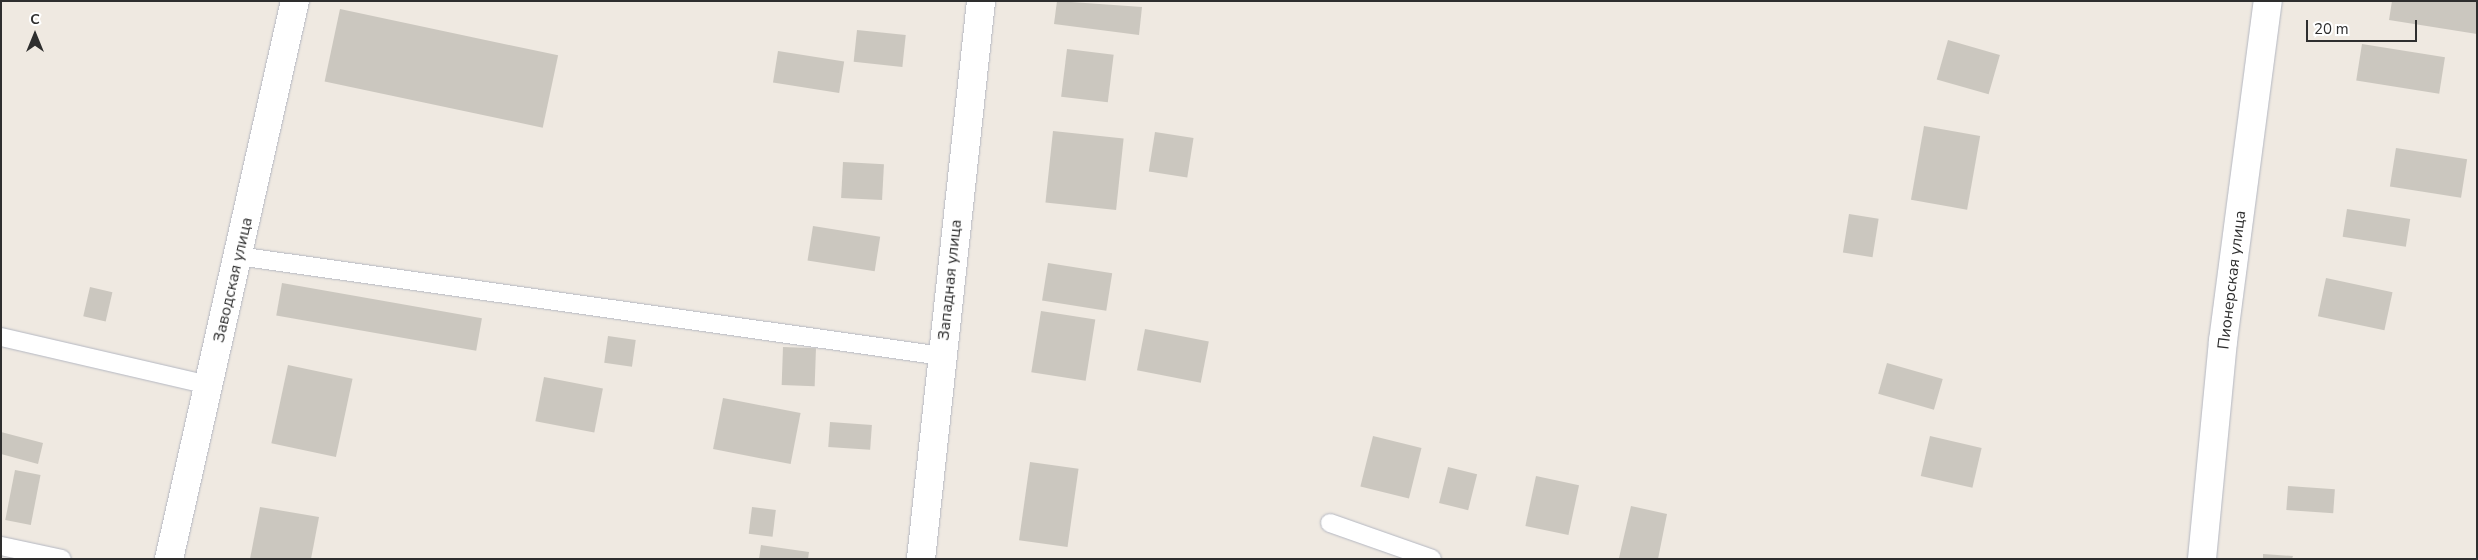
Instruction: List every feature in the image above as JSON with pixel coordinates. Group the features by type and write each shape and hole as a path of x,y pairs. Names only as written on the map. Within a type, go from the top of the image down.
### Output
{"street":[{"name":"Заводская улица","path":"170,559 295,1"},
{"name":"Западная улица","path":"921,559 981,1"},
{"name":"Пионерская улица","path":"2202,559 2223,341 2268,1"}],"lane":[{"path":"238,256 942,356"},
{"path":"1,337 209,385"},
{"path":"1330,523 1432,559"},
{"path":"1,546 62,559"}],"building":[{"path":"1057,1 1142,7 1139,35 1054,24"},
{"path":"2392,1 2477,1 2477,34 2389,20"},
{"path":"340,9 558,55 543,128 325,81"},
{"path":"857,30 906,35 902,67 854,62"},
{"path":"1948,40 2000,55 1989,94 1937,79"},
{"path":"2362,44 2445,57 2439,94 2356,81"},
{"path":"1067,49 1114,55 1108,102 1061,97"},
{"path":"778,51 844,61 839,93 773,83"},
{"path":"1924,126 1980,136 1967,210 1911,200"},
{"path":"1053,131 1124,138 1116,210 1045,203"},
{"path":"1155,132 1194,138 1187,178 1149,172"},
{"path":"2396,148 2467,159 2461,198 2390,187"},
{"path":"843,162 884,164 882,200 841,198"},
{"path":"2347,209 2410,219 2406,247 2343,237"},
{"path":"1849,214 1879,219 1873,257 1843,253"},
{"path":"813,226 880,237 875,271 808,261"},
{"path":"1048,263 1112,273 1106,311 1042,301"},
{"path":"2326,278 2393,292 2384,330 2318,316"},
{"path":"282,283 482,318 476,351 276,315"},
{"path":"90,287 112,292 106,321 83,316"},
{"path":"1041,311 1095,320 1086,381 1031,372"},
{"path":"1145,329 1209,341 1201,383 1137,370"},
{"path":"608,336 636,340 632,367 604,363"},
{"path":"783,347 816,348 815,386 782,385"},
{"path":"1887,363 1943,379 1934,410 1878,394"},
{"path":"288,365 353,379 336,457 271,443"},
{"path":"544,377 603,388 594,433 535,421"},
{"path":"723,398 801,413 791,464 713,449"},
{"path":"830,422 872,425 870,450 828,447"},
{"path":"1,432 43,443 38,464 1,454"},
{"path":"1373,436 1422,448 1409,499 1360,486"},
{"path":"1930,436 1982,448 1972,488 1921,476"},
{"path":"1030,462 1079,469 1068,547 1019,540"},
{"path":"1448,467 1477,474 1468,510 1439,503"},
{"path":"15,470 41,475 31,525 5,520"},
{"path":"1536,476 1579,485 1568,535 1525,526"},
{"path":"2288,486 2335,489 2333,513 2286,510"},
{"path":"1631,506 1667,514 1658,559 1619,558"},
{"path":"260,507 319,517 311,559 250,559"},
{"path":"752,507 776,510 773,537 749,534"},
{"path":"761,545 809,552 808,559 759,559"},
{"path":"2263,554 2293,556 2292,559 2263,559"}]}
